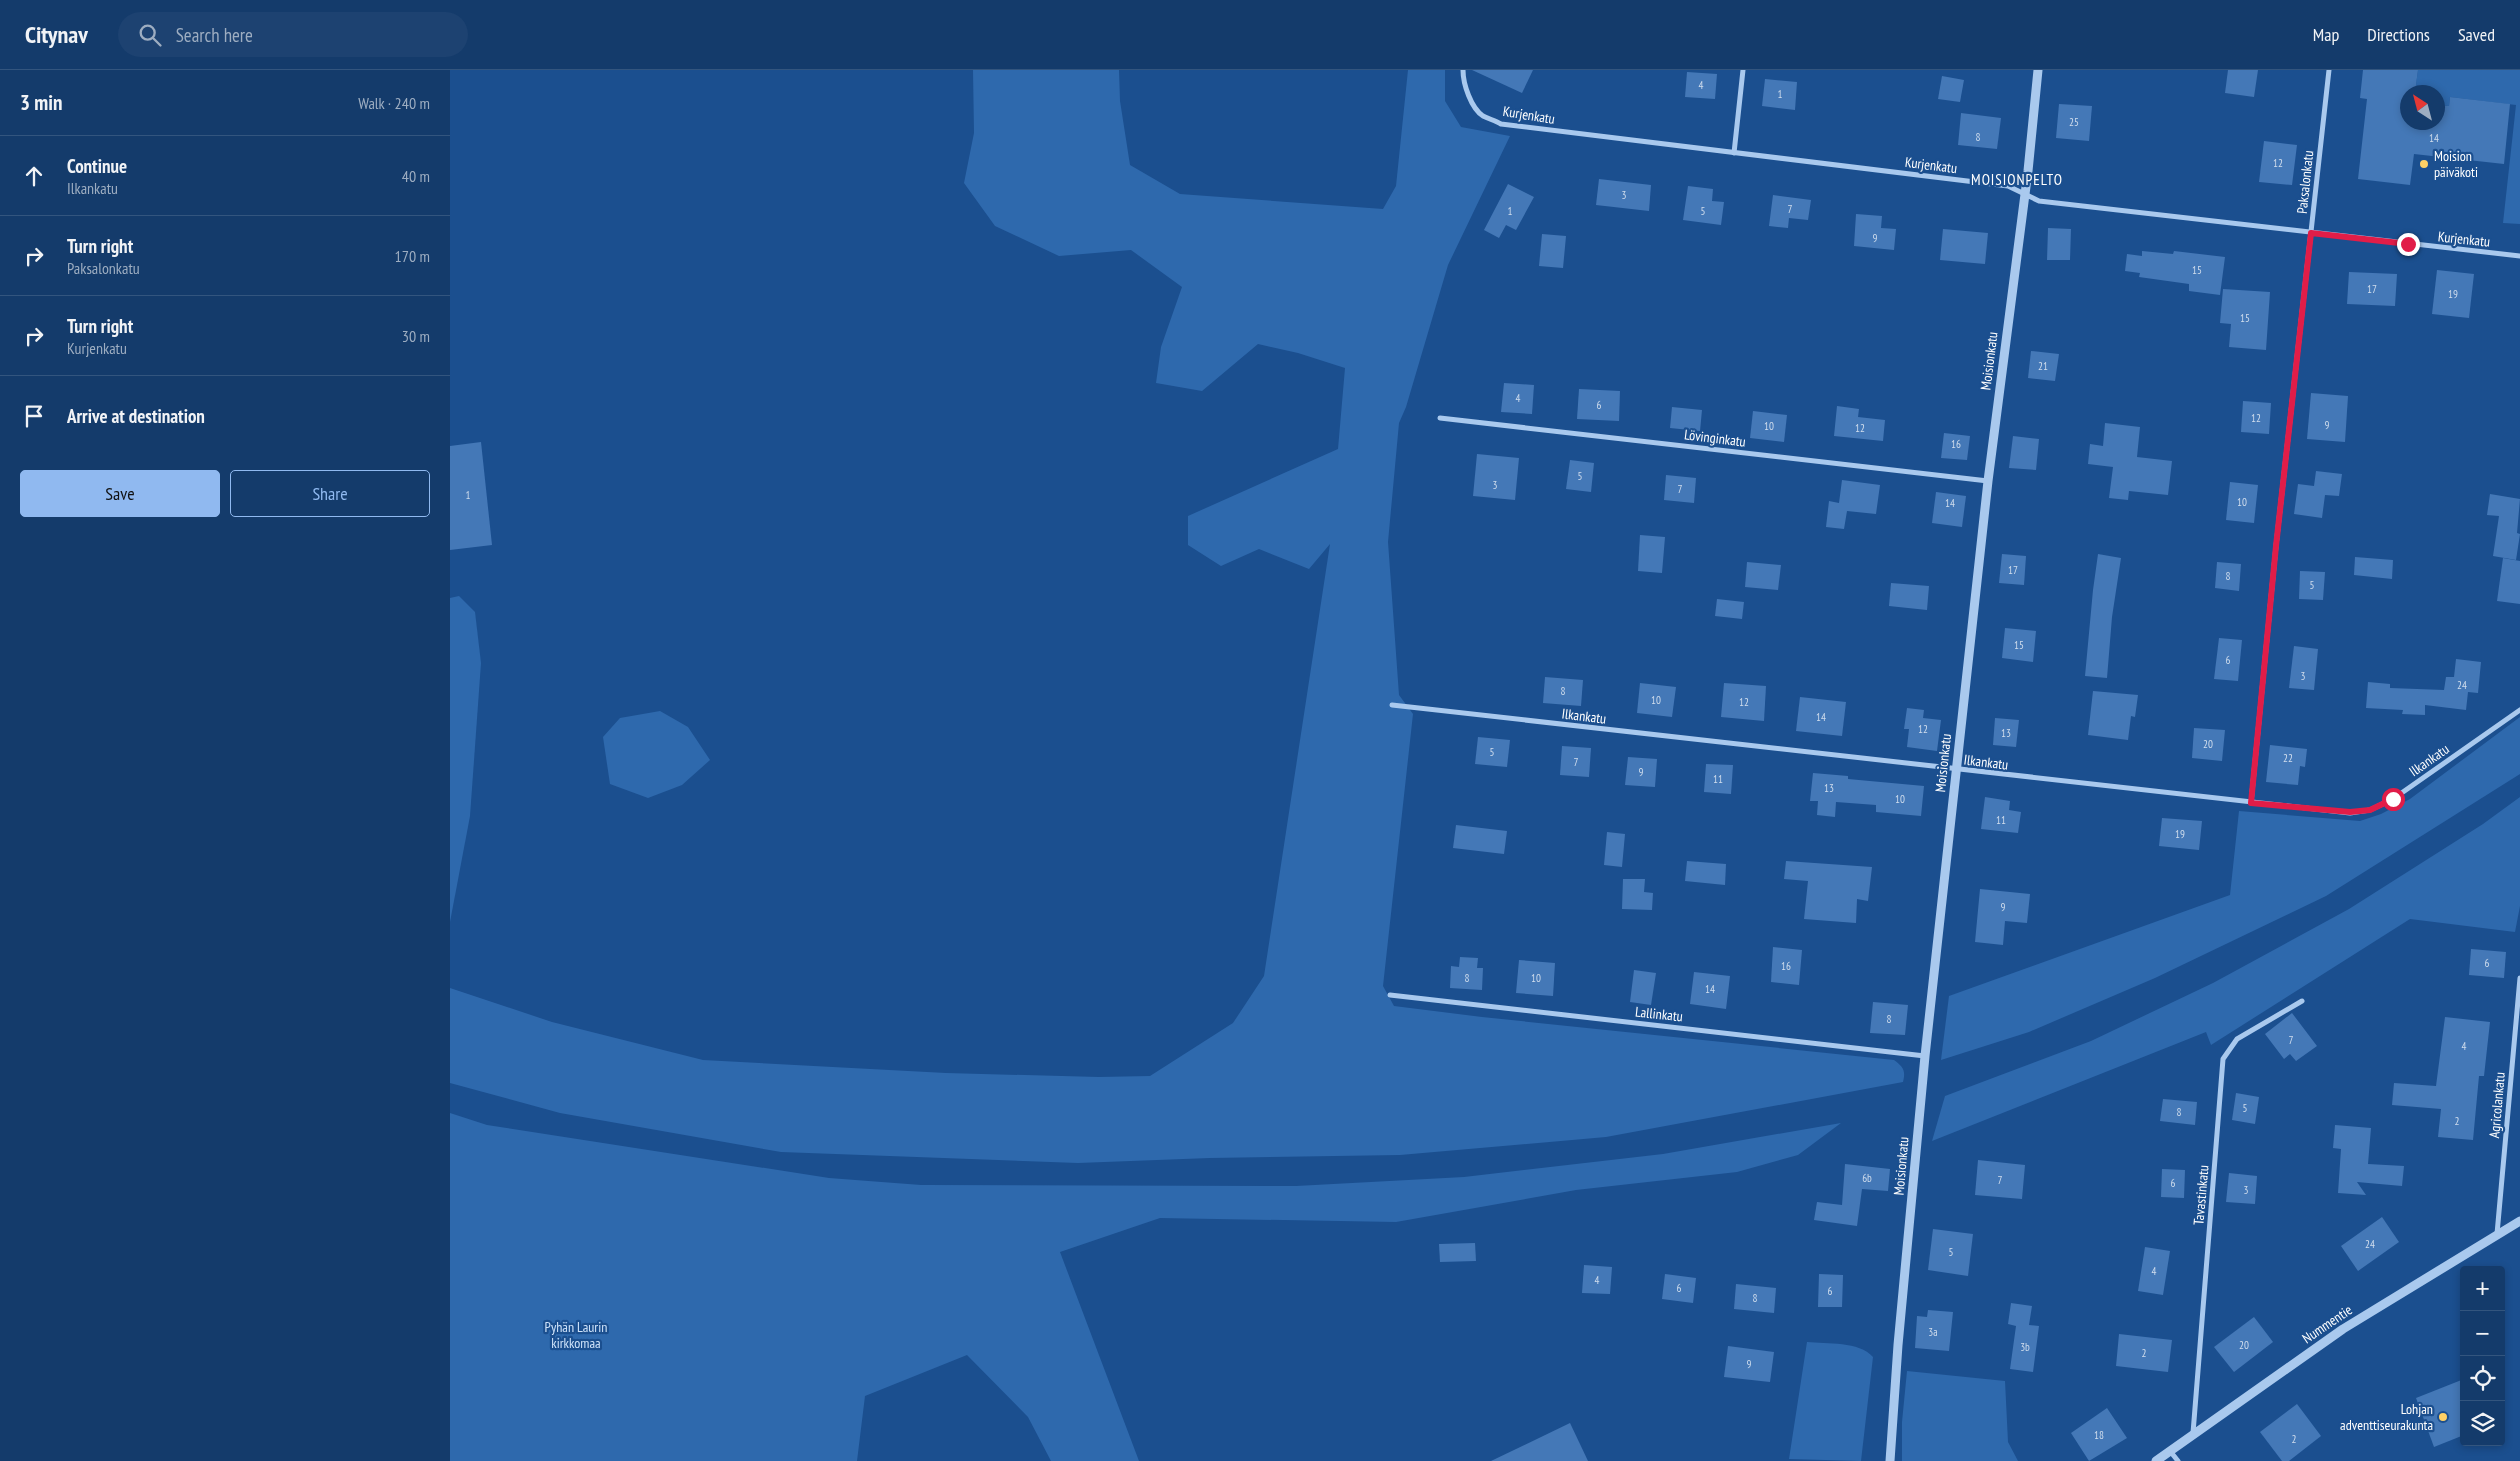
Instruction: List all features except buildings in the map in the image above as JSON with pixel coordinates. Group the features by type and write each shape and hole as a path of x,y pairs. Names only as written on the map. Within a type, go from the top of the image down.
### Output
{"street":[{"name":"Kurjenkatu","path":"1463,70 1463,80 1468,94 1481,115 1501,124 2008,186 2024,196 2039,201 2520,256"},
{"path":"1734,153 1743,70"},
{"name":"Moisionkatu","path":"1890,1461 1898,1345 1925,1056 1988,481 2038,70"},
{"name":"Paksalonkatu","path":"2251,803 2276,546 2328,70"},
{"name":"Lövinginkatu","path":"1440,418 1988,481"},
{"name":"Ilkankatu","path":"1392,704 1956,770 2251,803 2350,812 2370,810 2393,799 2520,710"},
{"name":"Agricolankatu","path":"2497,1234 2520,978"},
{"name":"Lallinkatu","path":"1390,996 1925,1056"},
{"name":"Tavastinkatu","path":"2193,1433 2223,1059 2237,1039 2302,1001"},
{"name":"Nummentie","path":"2156,1461 2193,1433 2343,1329 2520,1221"},
{"path":"2170,1451 2178,1461"}],"green space":[{"path":"973,70 1119,70 1120,101 1130,165 1180,194 1383,209 1396,186 1408,70 1445,70 1445,101 1461,127 1510,136 1448,265 1406,407 1399,423 1388,542 1399,695 1413,714 1383,986 1394,1006 1894,1060 1903,1069 1903,1082 1606,1137 1400,1155 1210,1158 1078,1163 781,1152 560,1113 450,1083 450,988 552,1022 703,1060 946,1073 1099,1077 1150,1076 1233,1023 1264,976 1330,544 1309,569 1259,549 1221,566 1188,545 1188,516 1338,449 1345,368 1298,353 1258,344 1202,391 1156,383 1161,347 1182,287 1131,250 1059,256 995,226 964,183 974,133"},
{"path":"2418,70 2520,70 2520,224 2503,223 2516,105 2450,97 2449,106 2445,106 2445,85 2416,85"},
{"path":"459,596 475,612 481,663 470,816 450,922 450,598"},
{"path":"660,711 688,727 710,760 682,785 648,798 610,784 603,737 620,718"},
{"path":"2520,717 2520,774 2326,896 2155,978 2029,1032 1941,1060 1949,996 2230,895 2239,811 2360,821 2381,814 2410,799"},
{"path":"2520,797 2520,906 2515,932 2410,919 2211,1045 2206,1032 1932,1141 1945,1096 2091,1041 2213,983 2349,909 2483,824"},
{"name":"Pyhän Laurin kirkkomaa","path":"450,1113 487,1125 829,1178 921,1185 1296,1186 1464,1177 1663,1154 1841,1123 1798,1155 1737,1172 1576,1190 1396,1222 1160,1218 1060,1252 1139,1461 1051,1461 1028,1417 967,1355 865,1396 857,1461 450,1461"},
{"path":"1807,1342 1833,1343 1860,1348 1873,1357 1861,1461 1789,1459"},
{"path":"1907,1371 2005,1381 2008,1442 2018,1461 1902,1461 1902,1422"}],"place":[{"name":"Moision päiväkoti","path":"2424,164"},
{"name":"Lohjan adventtiseurakunta","path":"2443,1417"}],"district":[{"name":"MOISIONPELTO","path":"2017,179"}],"route":[{"path":"2393,799 2370,810 2350,812 2251,803 2276,546 2311,233 2408,244"}]}
